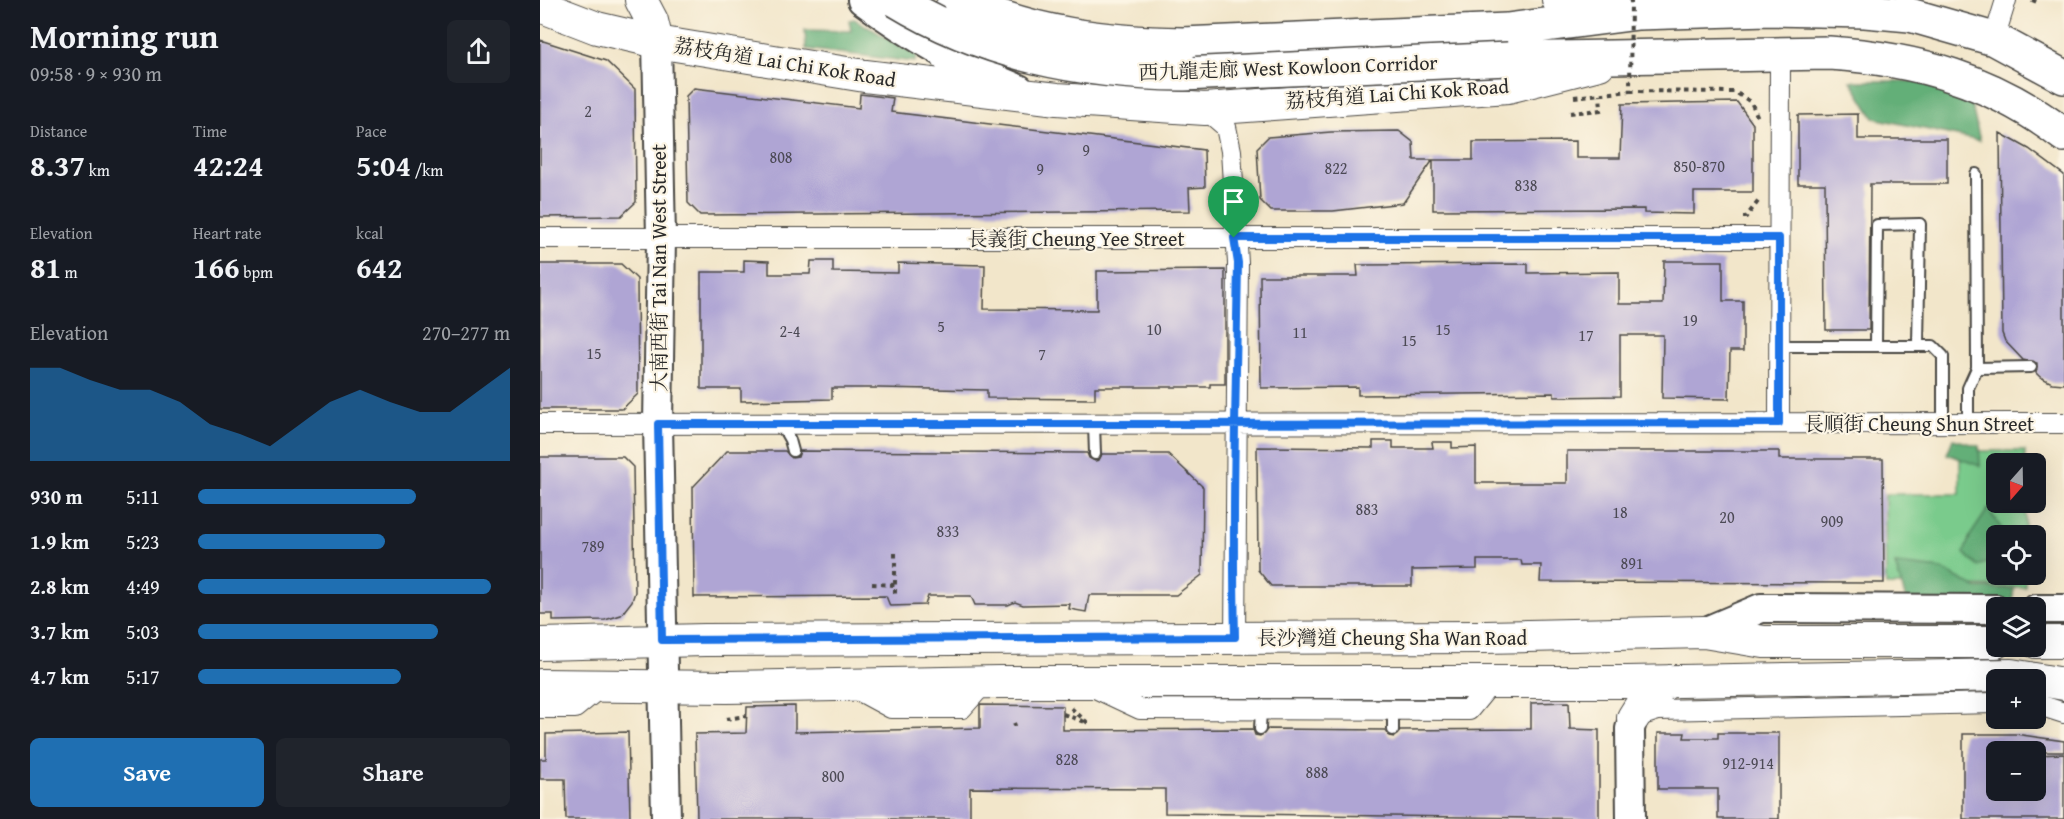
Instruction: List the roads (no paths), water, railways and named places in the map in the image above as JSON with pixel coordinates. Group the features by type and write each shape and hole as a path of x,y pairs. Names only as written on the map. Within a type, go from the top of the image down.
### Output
{"highway":[{"name":"西九龍走廊 West Kowloon Corridor","path":"896,0 961,34 1004,50 1086,69 1184,74 1507,44 1635,6"},
{"name":"西九龍走廊 West Kowloon Corridor","path":"960,0 1046,29 1091,39 1136,43 1507,44 1622,58"},
{"path":"1635,6 1767,9 1898,7 1994,39 2064,77"},
{"name":"荔枝角道 Lai Chi Kok Road","path":"1622,58 1829,53 1865,56 1934,68 1970,80 2007,99 2064,135"}],"main road":[{"path":"641,0 652,21 657,42"},
{"path":"946,56 943,23 948,10 960,0"},
{"path":"1558,0 1635,6"},
{"name":"荔枝角道 Lai Chi Kok Road","path":"540,6 597,28 657,42 865,76 1160,108 1205,109 1508,87 1622,58"},
{"name":"長沙灣道 Cheung Sha Wan Road","path":"540,644 662,640 1485,637 1704,632 1764,642 1986,642"},
{"path":"2046,642 2064,642"},
{"path":"540,685 849,685 985,682 1075,693 1492,682 2012,675 2064,684"},
{"path":"1633,718 1646,697 1668,681"}],"street":[{"name":"荔枝角道 Lai Chi Kok Road","path":"862,0 946,56 1034,96"},
{"path":"1994,39 2006,0"},
{"name":"大南西街 Tai Nan West Street","path":"657,42 661,238 658,424 666,819"},
{"path":"1779,423 1780,55"},
{"path":"1205,109 1226,127 1230,137 1234,238 1238,263 1235,637"},
{"name":"長義街 Cheung Yee Street","path":"540,238 1779,238"},
{"name":"長順街 Cheung Shun Street","path":"540,424 2064,423"},
{"name":"長沙灣道 Cheung Sha Wan Road","path":"1704,632 1761,608 1986,609"},
{"path":"2046,609 2064,609"},
{"path":"1075,693 1140,709 1260,719 1393,721 1469,711 1492,682"},
{"path":"540,708 575,708 603,685"},
{"path":"2046,707 2064,713"},
{"path":"1631,819 1630,729 1633,718 1658,710 1986,712"}],"lane":[{"path":"1968,423 1968,388 1977,368 1976,174"},
{"path":"1876,346 1877,225 1920,224 1918,346"},
{"path":"1779,346 1933,346 1943,356 1943,423"},
{"path":"1977,368 2031,367"},
{"path":"781,424 793,451"},
{"path":"1094,424 1095,453"}]}
